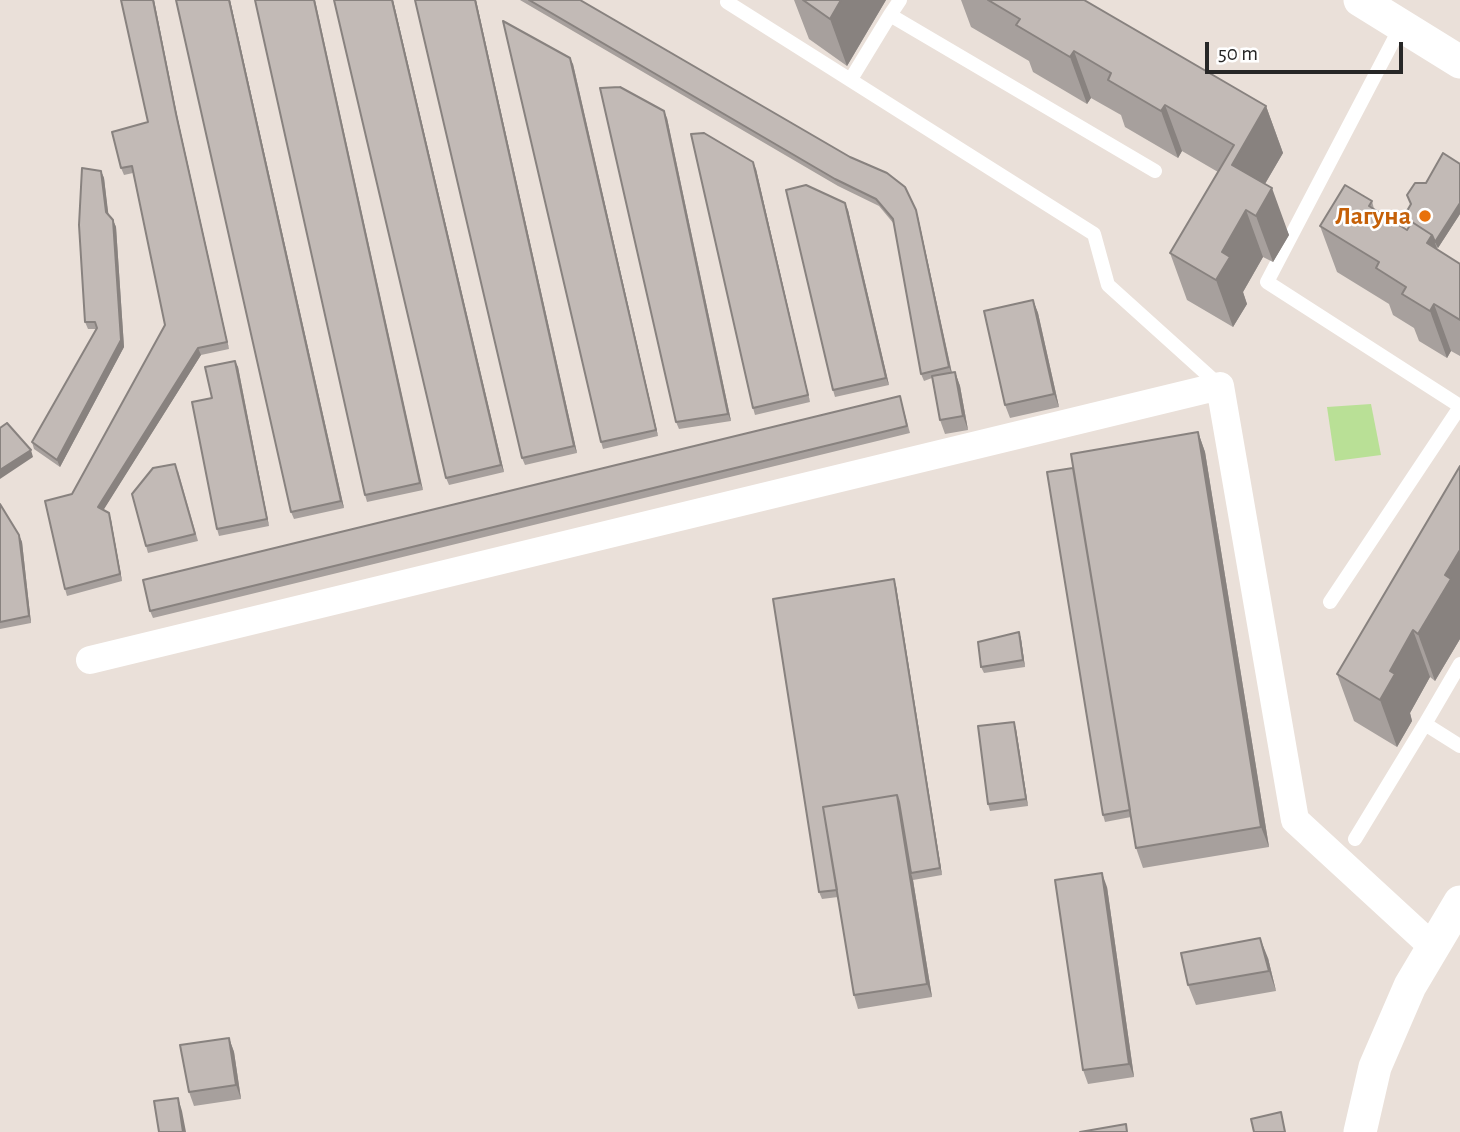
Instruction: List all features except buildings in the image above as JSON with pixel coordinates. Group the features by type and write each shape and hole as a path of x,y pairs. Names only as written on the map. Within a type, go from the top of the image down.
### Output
{"street":[{"path":"1360,0 1460,62"},
{"path":"90,660 1220,386 1295,820 1433,947"},
{"path":"1360,1132 1376,1067 1410,986 1460,902"}],"lane":[{"path":"728,0 727,2 1094,234 1108,285 1220,386"},
{"path":"851,79 900,0"},
{"path":"890,15 1155,171"},
{"path":"1330,602 1460,406 1267,282 1401,26"},
{"path":"1355,839 1460,664"},
{"path":"1424,723 1460,746"}],"green space":[{"path":"1371,404 1381,455 1335,461 1327,407"}],"place":[{"name":"Лагуна","path":"1425,216"}]}
